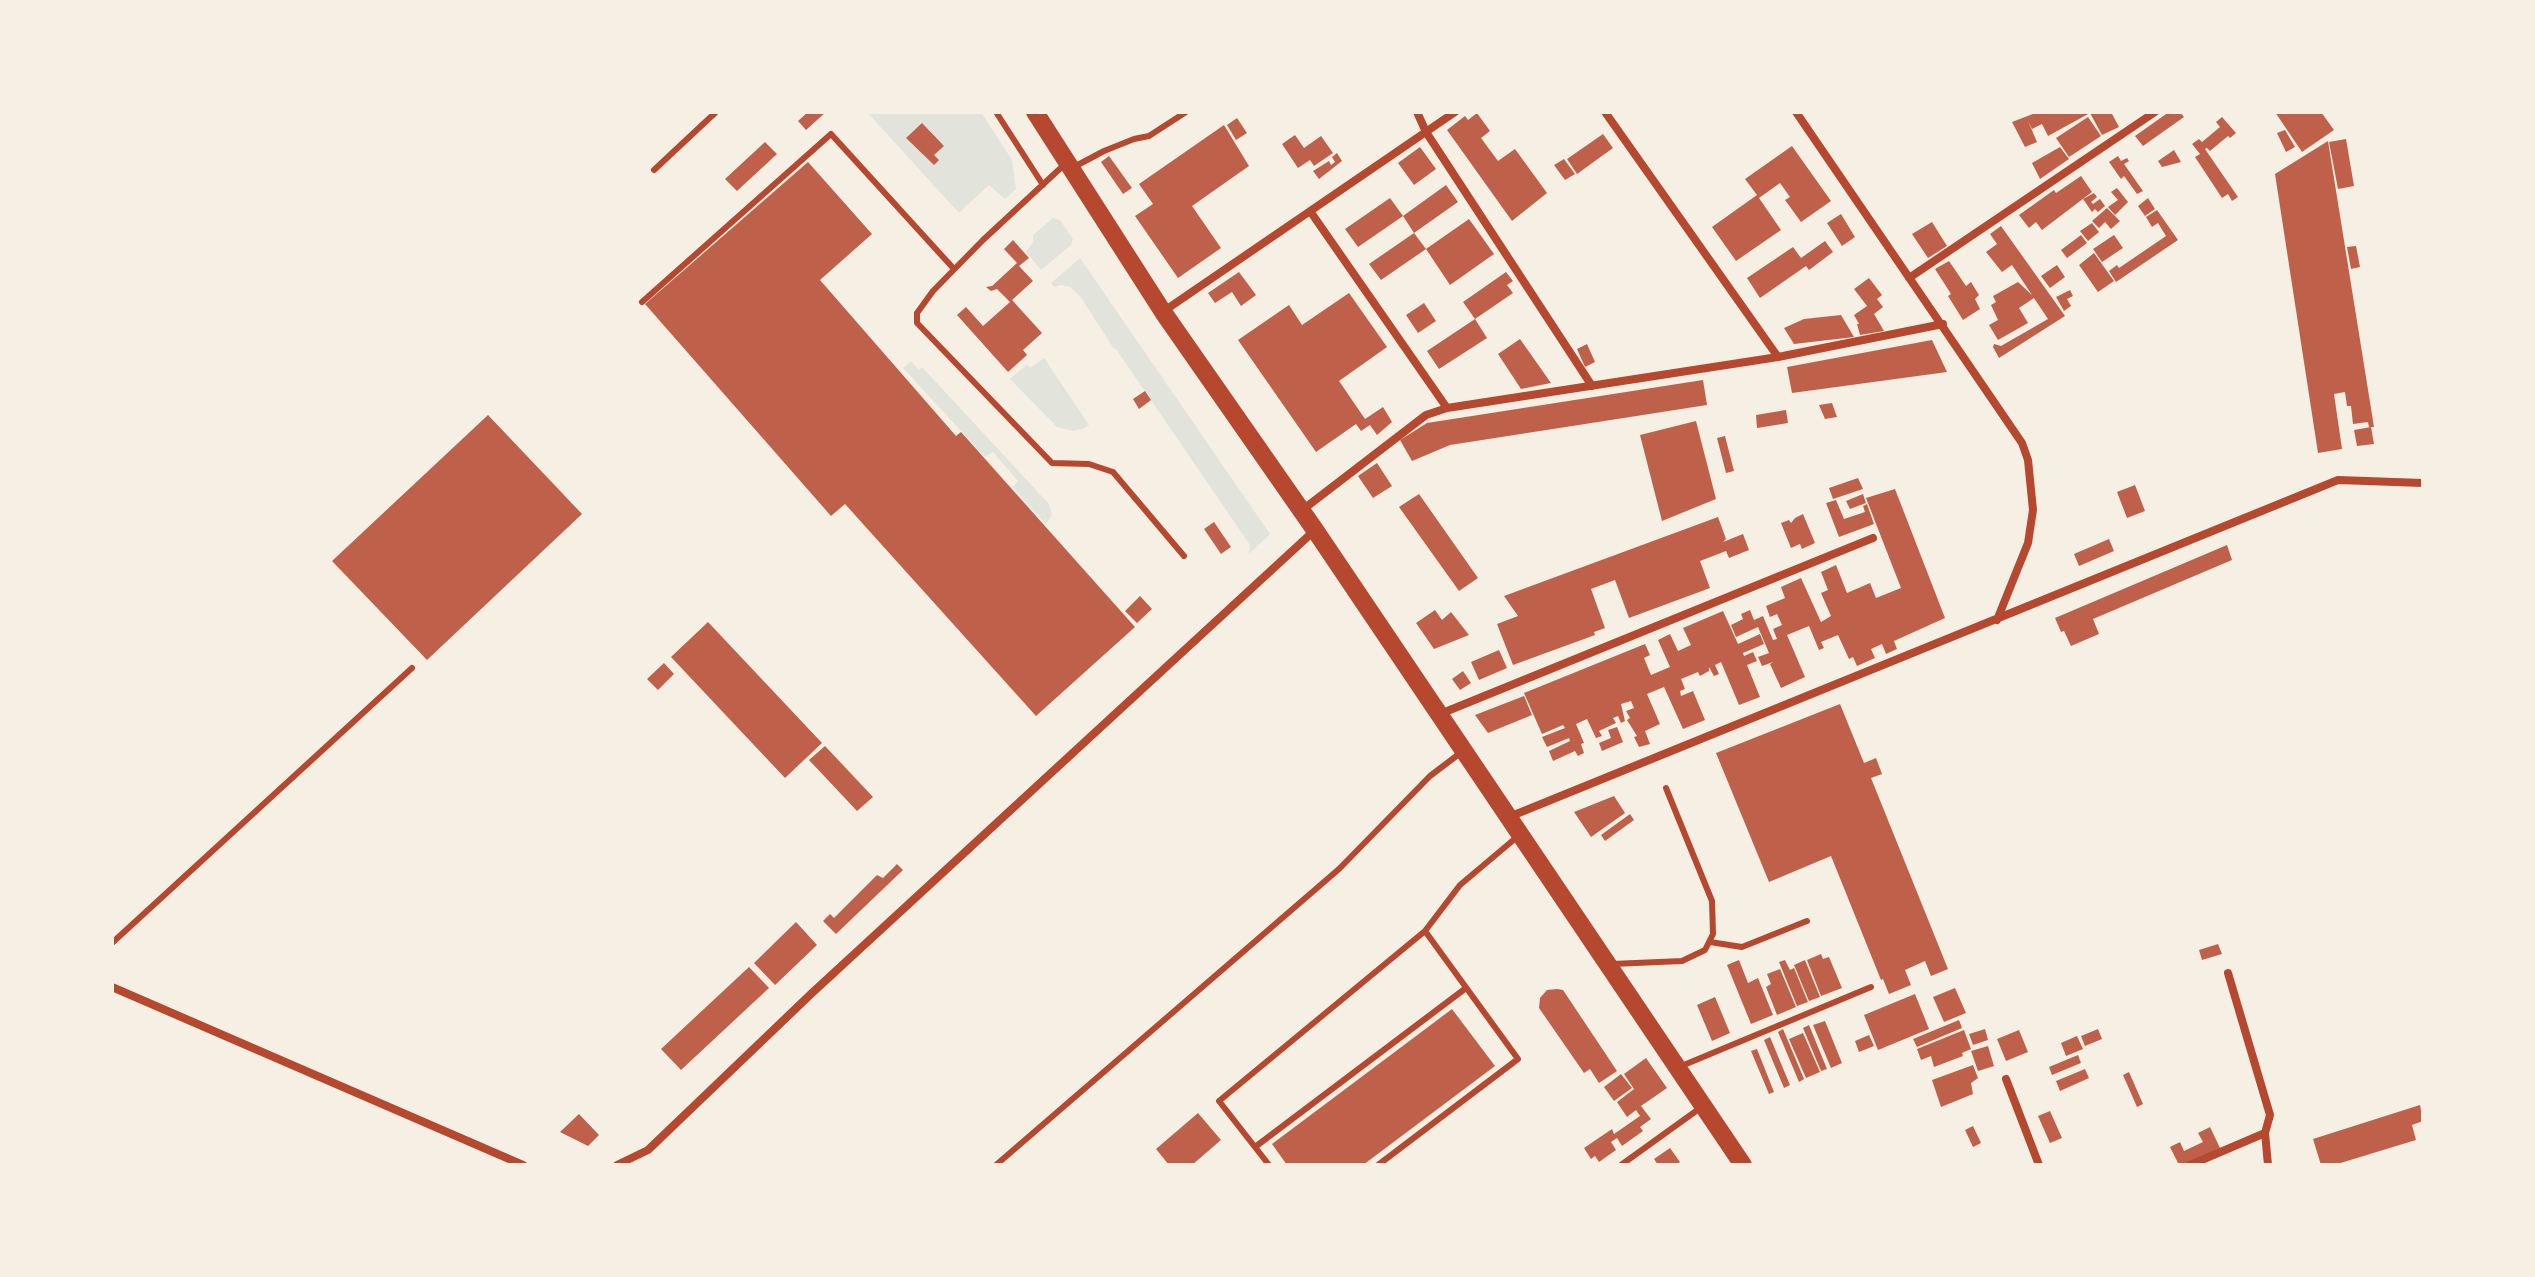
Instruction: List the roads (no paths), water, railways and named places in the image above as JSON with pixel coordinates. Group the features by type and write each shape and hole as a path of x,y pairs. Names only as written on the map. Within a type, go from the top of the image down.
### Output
{"main road":[{"path":"1035,112 1163,312 1315,530 1743,1165"}],"street":[{"path":"1417,112 1426,132 1592,386"},
{"path":"1163,312 1455,112"},
{"path":"1605,112 1778,357"},
{"path":"1796,112 2022,443 2028,460 2033,510 2028,543 1997,620"},
{"path":"1909,278 2155,112"},
{"path":"1310,211 1447,408"},
{"path":"1301,511 1426,415 1447,408 1778,357 1943,324"},
{"path":"1508,817 2338,480 2423,483"},
{"path":"617,1165 648,1150 812,993 1315,530"},
{"path":"1439,715 1873,538"},
{"path":"2228,973 2270,1115 2265,1133 2268,1165"},
{"path":"112,987 523,1165"},
{"path":"2006,1079 2039,1165"},
{"path":"2190,1165 2265,1133"}],"lane":[{"path":"654,170 716,112"},
{"path":"996,112 1043,185"},
{"path":"1184,556 1113,472 1089,464 1052,463 917,323 917,313 954,269 1043,185 1070,165 1149,136 1186,112"},
{"path":"642,302 831,134 954,269"},
{"path":"112,943 412,668"},
{"path":"996,1165 1339,869 1430,776 1463,751"},
{"path":"1608,964 1682,961 1694,957 1710,942 1713,934 1712,901 1666,788"},
{"path":"1269,1165 1219,1101 1425,931 1460,885 1519,835"},
{"path":"1710,942 1742,947 1807,921"},
{"path":"1378,1165 1518,1059 1425,931"},
{"path":"1677,1067 1871,987"},
{"path":"1255,1147 1466,988"},
{"path":"1621,1165 1703,1106"}]}
